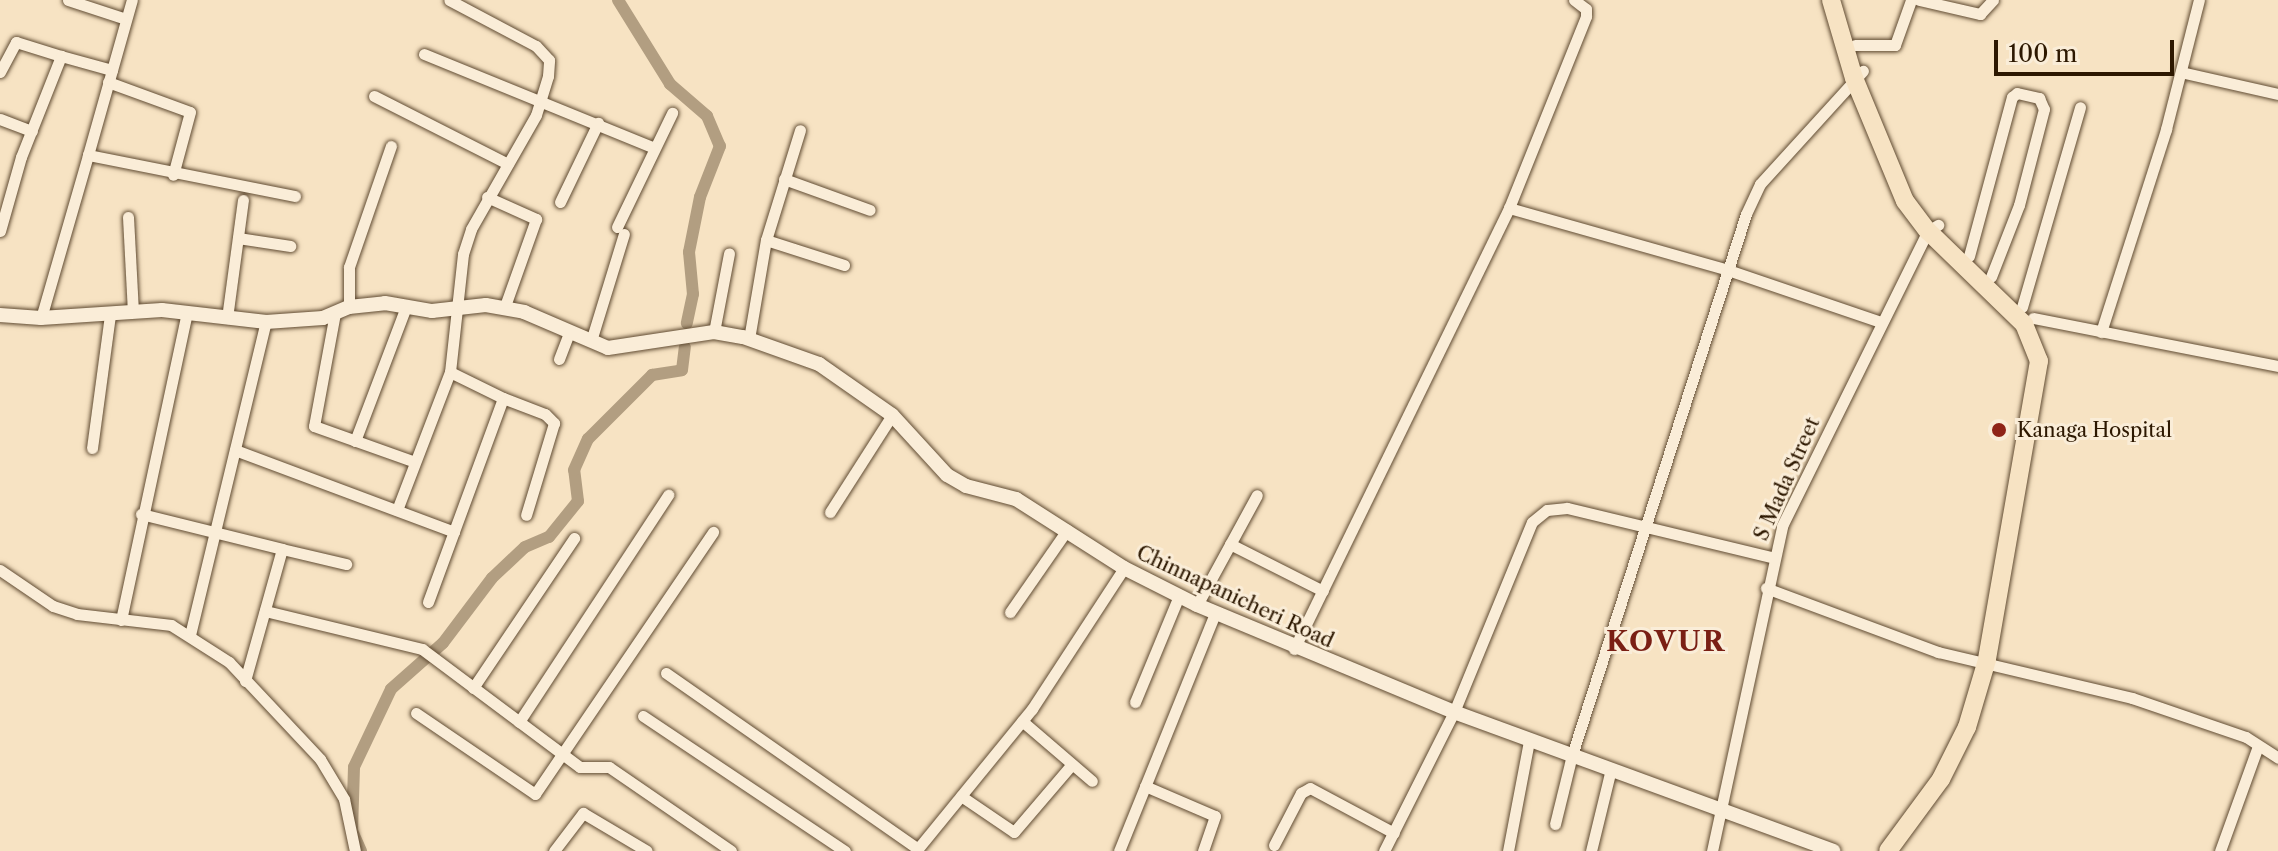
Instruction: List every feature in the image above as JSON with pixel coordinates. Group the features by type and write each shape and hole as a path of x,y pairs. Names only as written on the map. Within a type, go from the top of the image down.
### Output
{"main road":[{"path":"1831,0 1885,159 1933,228 2024,324 2039,361 1993,661 1967,727 1941,779 1888,851"},
{"path":"1842,0 1855,45 1858,75"},
{"path":"1901,851 1950,785 1977,731 2048,391 2048,350 2027,312 1969,256 1933,228"}],"street":[{"path":"68,0 126,19"},
{"path":"41,318 132,0"},
{"path":"397,510 450,372 463,254 487,197 508,164 540,101 548,76 543,53 451,0"},
{"path":"1294,649 1509,208 1586,16 1586,9 1574,0"},
{"path":"1855,45 1895,45 1911,0"},
{"path":"1919,0 1980,14 1993,0"},
{"path":"2101,332 2181,72 2199,0"},
{"path":"0,72 16,42 61,56 190,112 173,175"},
{"path":"424,54 654,148"},
{"path":"0,231 32,131 61,56"},
{"path":"2181,72 2278,94"},
{"path":"1555,824 1572,755 1644,527 1728,270 1760,184 1858,75"},
{"path":"1969,256 2012,97 2017,93 2039,98 2044,109 2019,205 1991,277"},
{"path":"374,96 508,164"},
{"path":"2080,107 2027,312 2101,332 2278,366"},
{"path":"591,341 621,230 654,148 672,113"},
{"path":"0,119 32,131"},
{"path":"560,202 598,123"},
{"path":"749,339 766,240 800,130"},
{"path":"391,146 349,267 342,310 312,420 319,430 415,462"},
{"path":"88,155 173,175 295,196"},
{"path":"784,179 870,210"},
{"path":"487,197 536,219 505,306"},
{"path":"227,318 243,200"},
{"path":"1509,208 1728,270 1881,322"},
{"path":"128,217 133,312"},
{"name":"S Mada Street","path":"1712,851 1771,557 1881,322 1933,228"},
{"path":"238,238 290,246"},
{"path":"766,240 844,265"},
{"path":"714,332 729,253"},
{"name":"Chinnapanicheri Road","path":"0,315 41,318 133,312 187,313 266,322 342,310 505,306 608,348 714,332 749,339 819,364 892,415 947,475 966,486 1016,499 1124,568 1197,605 1294,649 1454,712 1720,807 1833,851"},
{"path":"355,441 406,307"},
{"path":"121,620 141,514 187,313"},
{"path":"92,448 110,314"},
{"path":"190,635 266,322"},
{"path":"559,359 569,333"},
{"path":"450,372 545,414 554,423 526,515"},
{"path":"428,602 503,398"},
{"path":"830,512 892,415"},
{"path":"235,450 454,532"},
{"path":"519,722 668,495"},
{"path":"1197,605 1257,495"},
{"path":"1384,851 1454,712 1532,522 1547,510 1567,508 1771,557"},
{"path":"141,514 346,564"},
{"path":"1010,612 1067,530"},
{"path":"416,713 535,794 713,532"},
{"path":"473,688 574,538"},
{"path":"1230,544 1323,591"},
{"path":"245,681 282,549"},
{"path":"666,673 917,850 1022,721 1124,568"},
{"path":"0,570 53,606 121,620 171,625 190,635 245,681 320,759 344,799 355,851"},
{"path":"1766,588 1895,639 2132,698 2230,730 2278,758"},
{"path":"1135,702 1179,596"},
{"path":"265,611 422,649 580,767 609,767 731,851"},
{"path":"1119,851 1215,613"},
{"path":"643,716 845,851"},
{"path":"1022,721 1092,781"},
{"path":"1508,851 1529,741"},
{"path":"2220,851 2258,746"},
{"path":"961,796 1014,832 1072,764"},
{"path":"1591,851 1611,769"},
{"path":"1145,786 1215,816 1203,851"},
{"path":"1274,845 1301,793 1310,788 1394,833"},
{"path":"554,851 583,813 629,847 647,851"}],"waterway":[{"path":"618,0 670,84 707,116 720,146 700,197 689,252 693,294 687,323"},
{"path":"361,851 352,831 354,767 391,689 443,643 492,578 525,547 549,537 578,501 574,470 588,439 652,375 682,370 685,347"}],"place":[{"name":"Kanaga Hospital","path":"1999,430"}],"district":[{"name":"KOVUR","path":"1666,641"}]}
